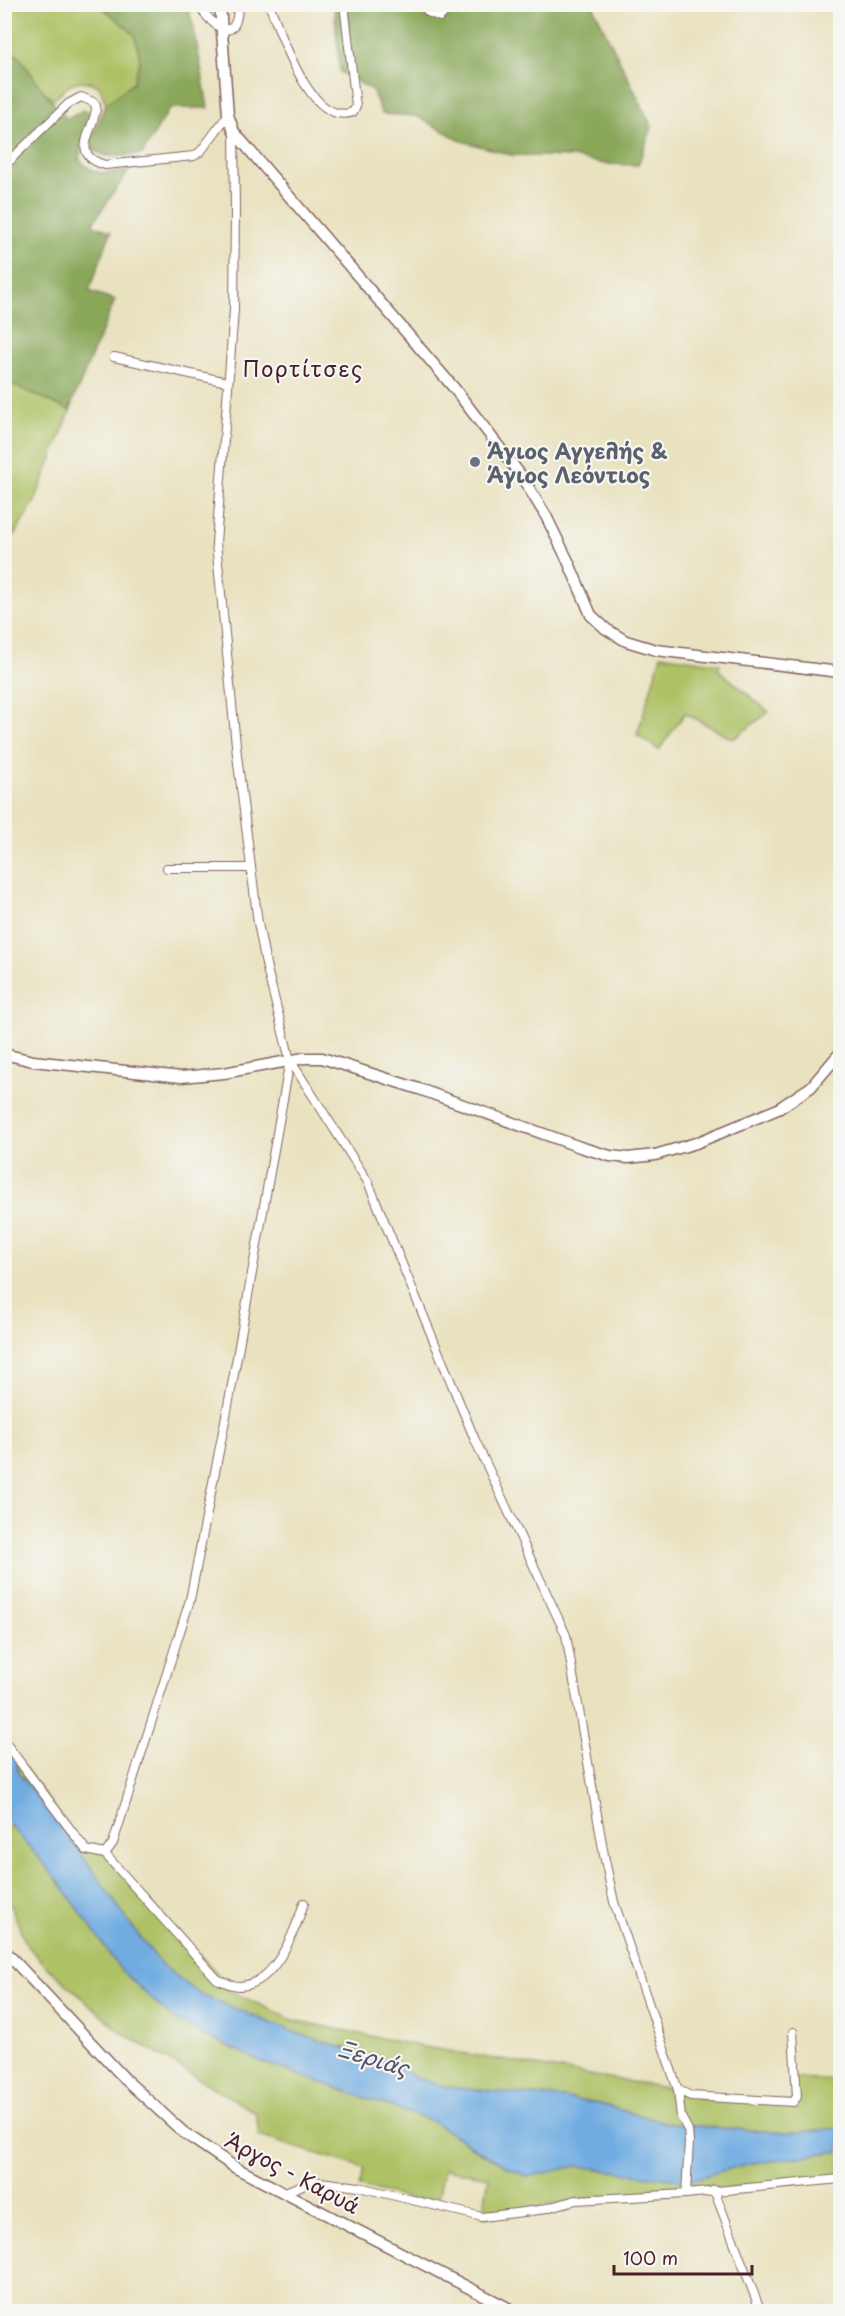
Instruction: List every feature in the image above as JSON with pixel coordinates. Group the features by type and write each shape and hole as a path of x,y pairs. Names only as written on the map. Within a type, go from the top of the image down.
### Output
{"street":[{"path":"198,4 207,19 222,29 236,25 238,4"},
{"path":"220,4 228,115 234,132 234,310 216,543 237,755 258,923 267,969 290,1059 368,1182 475,1440 566,1635 614,1902 678,2090 681,2117 688,2130 686,2194"},
{"path":"269,4 298,75 320,103 332,112 345,115 353,112 356,105 344,4"},
{"path":"423,4 428,12 440,18 443,14 443,4"},
{"path":"4,166 68,104 81,97 93,102 96,106 95,117 85,144 87,154 98,163 105,165 194,156 201,151 228,115"},
{"path":"234,132 454,388 522,477 546,516 591,615 606,629 626,641 656,650 840,672"},
{"path":"4,140 11,160"},
{"path":"114,357 227,382"},
{"path":"167,868 252,868"},
{"path":"4,1054 39,1062 181,1077 233,1072 290,1059 316,1057 338,1062 580,1147 610,1156 628,1158 656,1155 696,1143 778,1109 811,1087 840,1053"},
{"path":"105,1854 113,1844 190,1600 232,1385 290,1059"},
{"path":"4,1741 86,1850 105,1854 217,1979 242,1986 273,1969 287,1947 304,1903"},
{"name":"Άργος - Καρυά","path":"4,1950 126,2080 183,2132 236,2168 516,2312"},
{"path":"678,2090 691,2096 793,2102 797,2097 792,2032"},
{"path":"285,2192 313,2181 359,2187 482,2217 539,2210 576,2200 686,2194 840,2179"},
{"path":"714,2190 761,2312"}],"green space":[{"path":"5,5 100,5 135,35 140,60 133,83 106,104 99,86 84,81 73,83 53,100 40,87 19,56 5,50"},
{"path":"100,5 187,5 194,28 208,108 170,108 142,154 107,156 91,146 91,139 106,104 133,83 140,60 135,35"},
{"path":"334,5 596,5 594,8 652,127 638,165 605,164 572,157 511,155 462,141 416,116 382,114 372,90 340,72"},
{"path":"5,50 19,56 40,87 67,119 83,110 89,112 91,119 85,127 79,159 85,165 102,173 130,169 92,224 111,232 89,291 115,300 69,410 5,381"},
{"path":"5,381 69,410 73,404 35,501 5,550"},
{"path":"661,655 720,664 718,669 769,712 733,739 685,713 659,750 637,735"},
{"path":"12,1751 86,1850 105,1854 225,1982 228,1990 293,2020 419,2046 678,2090 691,2096 793,2102 795,2078 840,2080 840,2128 786,2133 670,2124 603,2105 570,2099 448,2087 419,2079 387,2061 301,2035 201,1995 163,1967 77,1848 19,1774"},
{"path":"10,1826 26,1841 76,1904 262,2062 432,2121 484,2155 527,2177 577,2166 687,2181 746,2164 840,2151 840,2179 576,2200 482,2217 489,2177 444,2169 437,2205 359,2187 364,2168 259,2136 256,2113 121,2032 46,1966 26,1944 5,1890 4,1831"}],"water":[{"path":"4,1725 19,1774 77,1848 163,1966 201,1995 301,2035 387,2061 419,2079 447,2087 570,2099 603,2105 670,2124 786,2133 840,2128 840,2151 746,2164 687,2181 577,2166 527,2177 484,2154 432,2121 262,2062 206,2036 172,2018 120,1969 58,1880 5,1819"}],"place":[{"name":"Άγιος Αγγελής & Άγιος Λεόντιος","path":"475,462"}],"district":[{"name":"Πορτίτσες","path":"303,367"}],"water label":[{"name":"Ξεριάς","path":"374,2057"}]}
